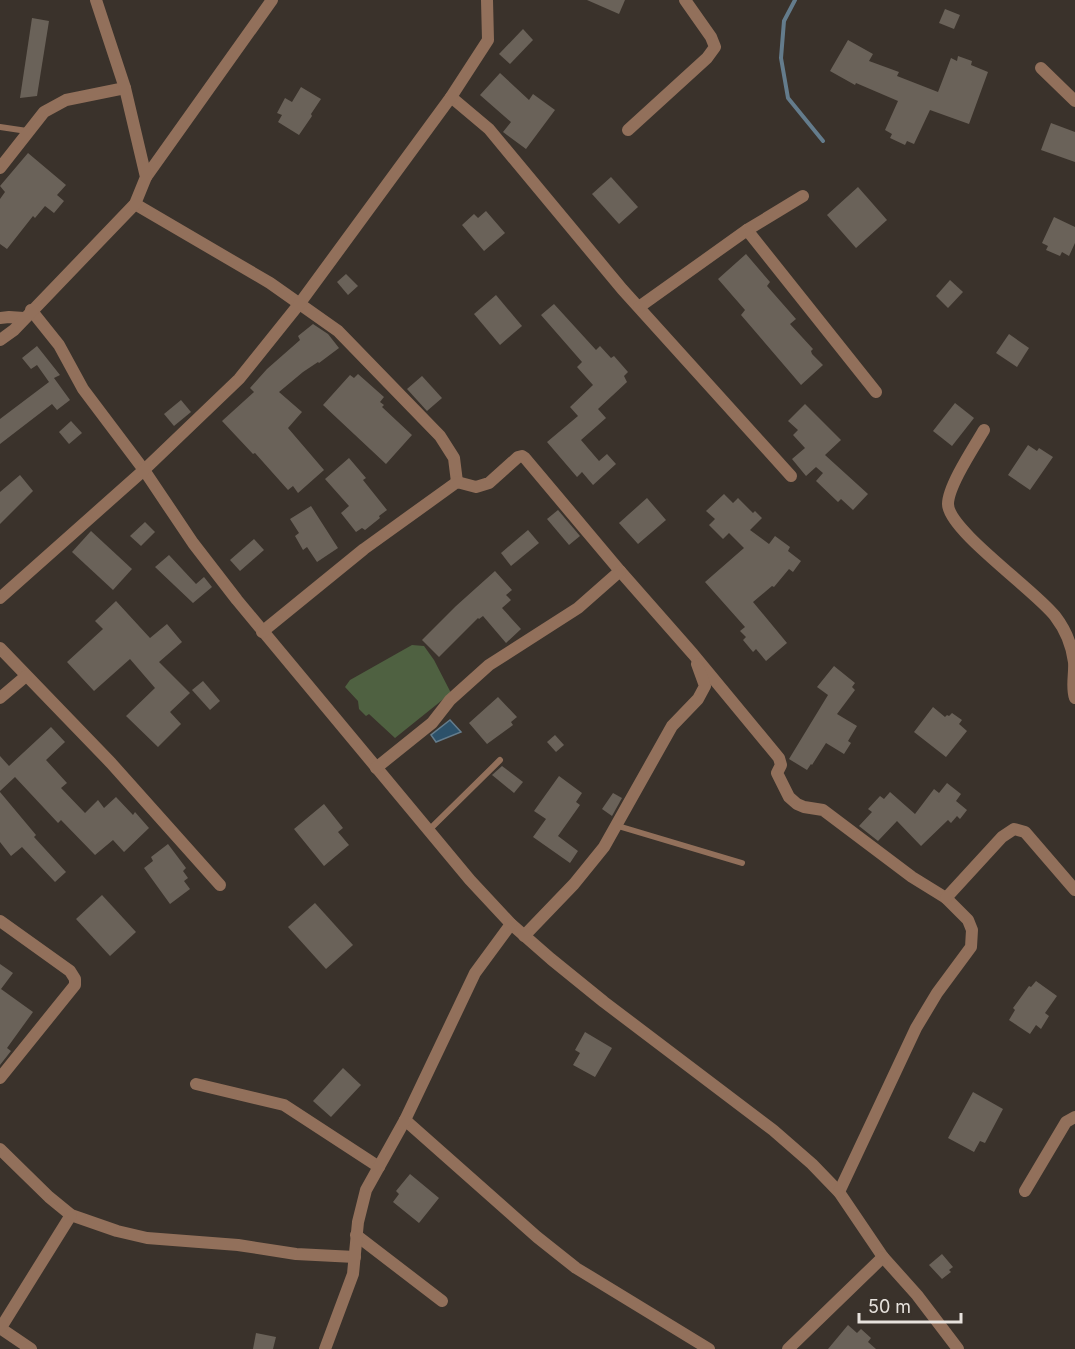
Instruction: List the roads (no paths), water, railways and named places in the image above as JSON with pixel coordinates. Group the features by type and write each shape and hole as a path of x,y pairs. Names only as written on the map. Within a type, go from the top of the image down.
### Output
{"street":[{"path":"96,0 125,88 146,177"},
{"path":"0,340 14,330 135,204 146,177 272,0"},
{"path":"0,598 144,470 239,379 300,303 451,97 488,40 487,0"},
{"path":"628,130 707,58 715,47 711,37 685,0"},
{"path":"1041,68 1075,101"},
{"path":"0,168 44,112 66,99 125,88"},
{"path":"451,97 489,129 639,307 790,476"},
{"path":"639,307 747,230 803,196"},
{"path":"135,204 242,266 300,303 338,331 441,436 454,458 457,482"},
{"path":"747,230 876,392"},
{"path":"0,318 27,314"},
{"path":"27,314 59,345 83,389 144,470 193,543 262,632 428,831 511,924 604,1002 773,1130 812,1164 839,1192 883,1257 917,1295 958,1349"},
{"path":"984,430 952,489 948,503 950,513 968,536 1054,616 1067,635 1074,661 1075,698"},
{"path":"457,482 476,487 489,483 522,456 693,654 779,758 781,765 777,774 789,797 804,807 817,807 824,810 912,877 946,898 968,920 972,930 971,948 937,993 916,1028 839,1192"},
{"path":"262,632 364,549 457,482"},
{"path":"376,768 432,723 450,700 489,665 578,608 620,571"},
{"path":"0,648 111,763 220,885"},
{"path":"524,936 574,884 604,847 618,826 672,726 698,699 705,686 693,654"},
{"path":"0,699 26,676"},
{"path":"946,898 1002,837 1014,829 1025,832 1075,890"},
{"path":"0,921 70,971 75,979 75,985 0,1078"},
{"path":"325,1349 352,1274 360,1208 366,1190 405,1120 475,973 511,924"},
{"path":"196,1084 284,1105 379,1167"},
{"path":"1025,1191 1066,1122 1075,1117"},
{"path":"405,1120 537,1237 576,1268 709,1349"},
{"path":"0,1149 71,1215 117,1231 147,1238 238,1245 296,1254 355,1257"},
{"path":"31,1349 0,1328 71,1215"},
{"path":"356,1235 442,1301"},
{"path":"788,1349 883,1257"}],"lane":[{"path":"0,127 27,131"},
{"path":"428,831 500,760"},
{"path":"618,826 742,863"}],"water":[{"path":"450,720 461,732 436,742 431,735"}],"waterway":[{"path":"795,0 784,21 781,58 788,98 823,141"}]}
